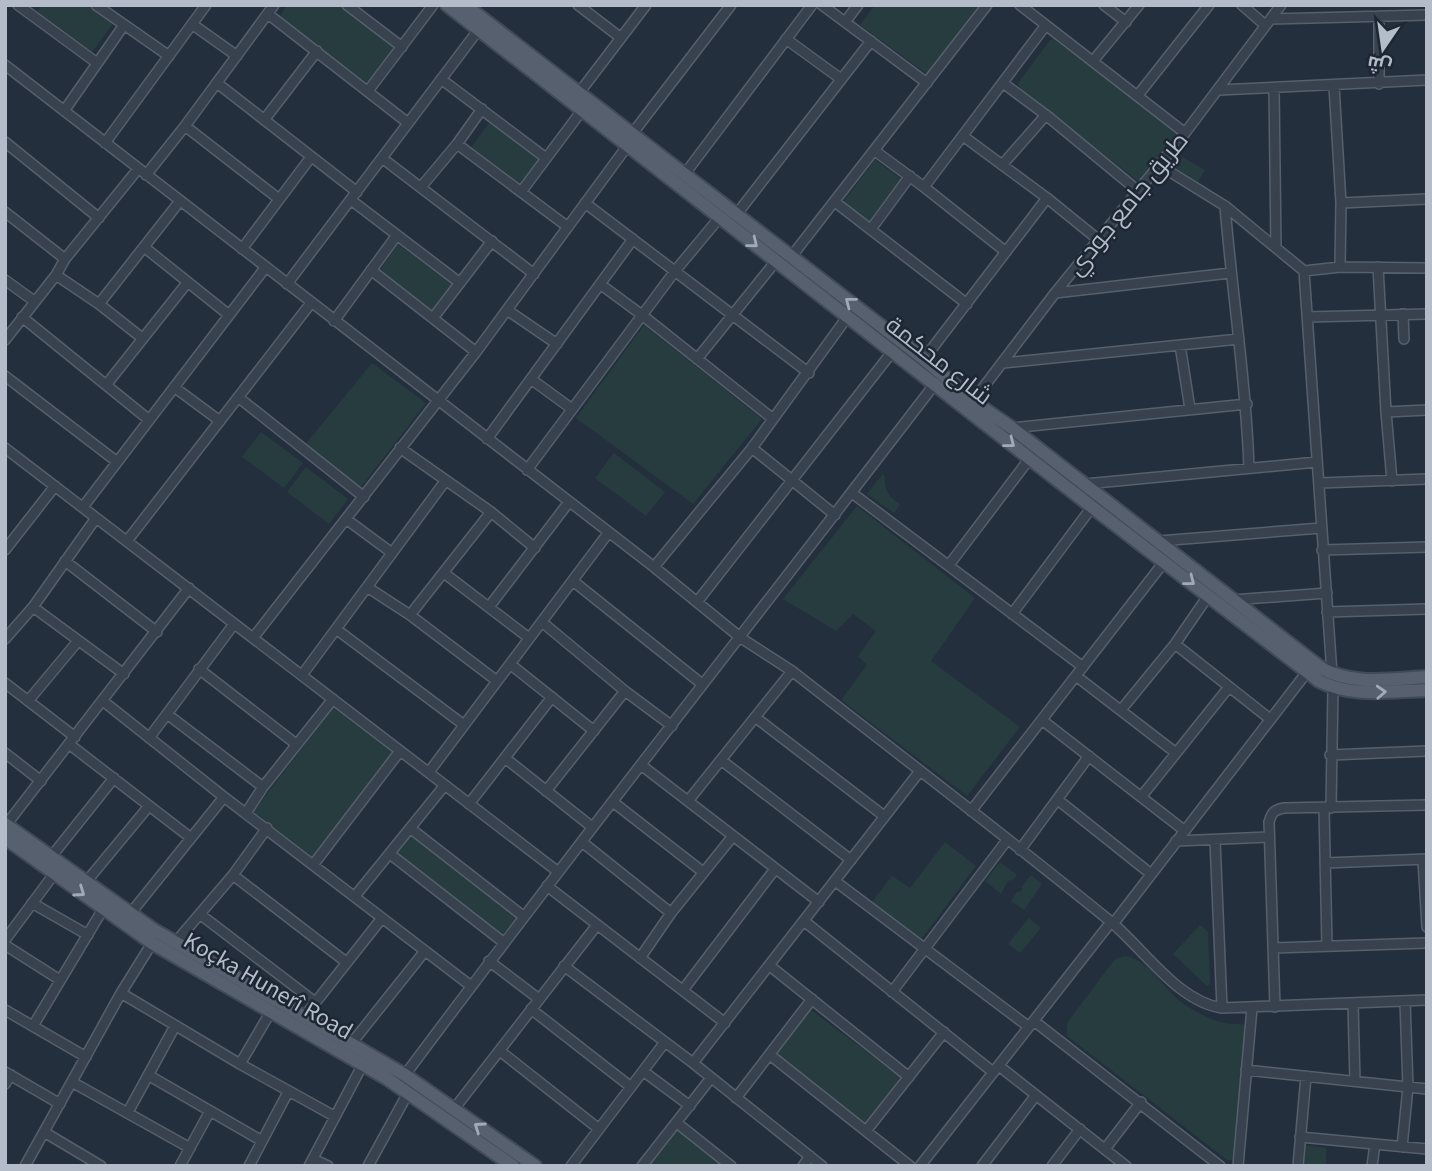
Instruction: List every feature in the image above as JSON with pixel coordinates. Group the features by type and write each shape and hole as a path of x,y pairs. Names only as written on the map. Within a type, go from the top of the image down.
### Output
{"main road":[{"name":"شارع محكمة","path":"447,5 525,59"},
{"name":"شارع محكمة","path":"465,5 583,109 684,175 924,359 973,401 1085,484 1164,562 1307,672 1362,693 1427,690"},
{"name":"شارع محكمة","path":"540,71 579,93 720,217 1092,507 1159,541 1332,681 1427,677"},
{"path":"6,829 176,943 405,1075 535,1166"},
{"name":"Koçka Hunerî Road","path":"6,829 54,873 152,943 363,1064 510,1165"},
{"path":"249,1001 256,989"}],"street":[{"path":"18,5 33,9 97,62"},
{"path":"96,5 169,56"},
{"path":"346,5 401,47"},
{"path":"368,91 433,5"},
{"path":"578,5 621,38"},
{"path":"579,93 646,5"},
{"path":"253,638 476,352 731,5"},
{"path":"684,175 812,5"},
{"path":"823,5 927,83"},
{"path":"845,22 858,5"},
{"path":"791,257 987,5"},
{"path":"1020,5 1185,133"},
{"path":"1104,5 1126,22"},
{"path":"1093,61 1139,5"},
{"path":"1138,95 1209,5"},
{"path":"1242,5 1268,22 1367,15 1427,15"},
{"name":"طريق جامع جودي","path":"973,401 1055,293 1100,241 1137,190 1185,133 1281,5"},
{"path":"1367,15 1374,5"},
{"path":"105,143 192,24 201,7"},
{"path":"5,340 99,218 186,126 271,9 317,51 408,123"},
{"path":"1379,16 1379,84"},
{"path":"192,24 237,56"},
{"path":"64,111 124,25"},
{"path":"924,187 1046,25"},
{"path":"287,284 479,29"},
{"path":"786,39 841,79"},
{"path":"736,215 871,41"},
{"path":"264,120 317,51"},
{"path":"5,65 654,567 741,638 792,671 971,811 1112,923 1187,994 1203,1003 1222,1008 1427,1000"},
{"path":"5,75 23,77"},
{"path":"441,79 546,158"},
{"path":"1219,89 1427,80"},
{"path":"217,83 311,157 397,235 460,283"},
{"path":"1003,83 1137,190"},
{"path":"1334,86 1341,203 1340,267"},
{"path":"1274,88 1276,248"},
{"path":"421,187 482,109"},
{"path":"521,192 583,109"},
{"path":"1002,164 1046,115"},
{"path":"186,126 279,199"},
{"path":"963,136 1100,241"},
{"path":"5,142 99,218"},
{"path":"457,144 568,227"},
{"path":"875,151 1006,252"},
{"path":"242,249 311,157"},
{"path":"382,158 534,274"},
{"path":"1160,165 1225,206 1304,271 1340,267 1427,268"},
{"path":"871,229 910,176"},
{"path":"924,359 1046,198"},
{"path":"1341,203 1427,199"},
{"path":"99,304 180,201"},
{"path":"585,202 809,373"},
{"path":"835,202 967,304"},
{"path":"1225,206 1230,273 1247,404 1249,468"},
{"path":"5,212 65,259"},
{"path":"527,470 675,271 720,217"},
{"path":"334,321 397,235"},
{"path":"487,439 633,239"},
{"path":"433,318 492,242"},
{"path":"144,247 229,314"},
{"path":"697,359 776,261"},
{"path":"1377,267 1392,481"},
{"path":"83,507 265,268"},
{"path":"371,270 476,352"},
{"path":"1304,271 1332,681 1325,863 1328,946"},
{"path":"1055,293 1230,273"},
{"path":"56,275 142,338"},
{"path":"5,280 34,301"},
{"path":"106,385 187,283"},
{"path":"600,284 773,419"},
{"path":"127,541 311,303"},
{"path":"507,310 557,344"},
{"path":"1403,314 1404,339"},
{"path":"1307,317 1427,314"},
{"path":"654,567 752,448 848,316"},
{"path":"22,317 148,419"},
{"path":"1003,363 1240,339"},
{"path":"1180,345 1190,410"},
{"path":"697,602 892,352"},
{"path":"5,376 116,461"},
{"path":"531,379 572,409"},
{"path":"405,1075 523,915 702,684 741,638 934,385"},
{"path":"174,387 220,421"},
{"path":"238,397 364,497"},
{"path":"1012,428 1247,404"},
{"path":"1386,412 1427,410"},
{"path":"5,448 557,871"},
{"path":"400,448 491,512 535,548"},
{"path":"752,448 835,515"},
{"path":"949,565 1030,458"},
{"path":"1085,484 1317,462"},
{"path":"302,676 446,480"},
{"path":"1320,483 1427,480"},
{"path":"5,550 55,486"},
{"path":"852,493 1083,667"},
{"path":"489,607 569,502"},
{"path":"1012,614 1092,507"},
{"path":"411,615 491,512"},
{"path":"6,638 33,607 96,518"},
{"path":"346,519 392,553"},
{"path":"1159,541 1321,528"},
{"path":"429,772 609,533"},
{"path":"1322,550 1427,547"},
{"path":"65,561 157,632"},
{"path":"971,811 1164,562"},
{"path":"444,573 529,638"},
{"path":"573,581 702,684"},
{"path":"367,587 411,615 497,681"},
{"path":"6,829 189,589"},
{"path":"1231,600 1327,593"},
{"path":"1121,710 1175,644 1209,596"},
{"path":"33,607 124,674"},
{"path":"1327,612 1427,609"},
{"path":"542,622 672,726"},
{"path":"149,738 234,624"},
{"path":"336,629 464,725"},
{"path":"28,701 78,641"},
{"path":"1175,644 1270,719"},
{"path":"510,664 594,731"},
{"path":"199,669 296,744"},
{"path":"688,801 792,671"},
{"path":"920,1166 1307,672"},
{"path":"1076,676 1176,753"},
{"path":"5,683 114,778 191,838"},
{"path":"1142,797 1229,687"},
{"path":"547,791 625,691"},
{"path":"469,804 552,697"},
{"path":"246,813 263,787 333,699"},
{"path":"103,701 471,986"},
{"path":"167,714 263,787"},
{"path":"755,717 884,817"},
{"path":"1042,720 1185,831"},
{"path":"313,865 400,751"},
{"path":"1330,755 1427,751"},
{"path":"5,753 41,781"},
{"path":"1020,850 1089,756"},
{"path":"505,758 592,827"},
{"path":"721,760 851,860"},
{"path":"641,765 819,902"},
{"path":"693,1063 920,771"},
{"path":"51,857 114,778"},
{"path":"355,896 445,785"},
{"path":"130,914 224,797"},
{"path":"1058,800 1151,874"},
{"path":"613,802 703,873"},
{"path":"1275,1007 1269,837 1269,822 1274,810 1427,805"},
{"path":"86,882 149,806"},
{"path":"176,943 233,875 267,828"},
{"path":"410,828 523,915"},
{"path":"640,958 671,913 733,836"},
{"path":"1176,841 1269,837"},
{"path":"892,992 1007,840"},
{"path":"1214,840 1222,1008"},
{"path":"582,842 671,913"},
{"path":"390,854 503,942"},
{"path":"1325,863 1425,860 1427,927"},
{"path":"682,990 775,869"},
{"path":"54,873 5,943 60,980"},
{"path":"233,875 346,962"},
{"path":"835,881 925,949 1140,1102 1220,1166"},
{"path":"547,886 725,1023"},
{"path":"32,904 88,934"},
{"path":"33,1026 103,909"},
{"path":"201,915 315,1002"},
{"path":"304,1017 382,918"},
{"path":"804,921 944,1032 1036,1095 1126,1166"},
{"path":"454,1109 597,925"},
{"path":"25,1166 121,993 152,943"},
{"path":"1273,948 1427,943"},
{"path":"351,1044 425,951"},
{"path":"489,961 539,999"},
{"path":"564,966 693,1063 822,1166"},
{"path":"770,966 909,1077"},
{"path":"121,993 334,1116"},
{"path":"736,1098 812,999"},
{"path":"1402,1147 1408,1087 1405,1001"},
{"path":"1353,1004 1354,1081"},
{"path":"1238,1166 1252,1008"},
{"path":"531,1009 631,1087"},
{"path":"5,1010 86,1057"},
{"path":"240,1064 270,1013"},
{"path":"128,1112 175,1026"},
{"path":"866,1131 944,1032"},
{"path":"570,1166 665,1042"},
{"path":"500,1051 599,1129"},
{"path":"770,1055 909,1166"},
{"path":"328,1166 311,1162 363,1064"},
{"path":"1246,1070 1427,1089"},
{"path":"643,1071 690,1106"},
{"path":"5,1084 8,1074 60,1104"},
{"path":"148,1076 262,1141"},
{"path":"1297,1166 1306,1076"},
{"path":"642,1166 711,1078"},
{"path":"72,1082 190,1148"},
{"path":"249,1166 288,1091"},
{"path":"368,1166 408,1093"},
{"path":"982,1166 1036,1095"},
{"path":"1105,1149 1140,1102"},
{"path":"180,1166 210,1111"},
{"path":"677,1124 732,1166"},
{"path":"1052,1166 1080,1129"},
{"path":"44,1132 101,1166"},
{"path":"1300,1138 1427,1149"},
{"path":"1372,1166 1375,1144"},
{"path":"803,1166 810,1156"}],"green space":[{"path":"42,5 86,5 113,24 92,52 37,12"},
{"path":"287,5 339,5 394,48 367,83 280,17"},
{"path":"875,5 979,5 927,74 860,25"},
{"path":"1053,39 1180,132 1181,137 1142,184 1019,88 1018,83"},
{"path":"489,123 546,165 526,191 470,149"},
{"path":"1182,157 1205,170 1198,182 1174,167"},
{"path":"875,160 904,181 871,223 843,202"},
{"path":"398,244 453,285 433,311 379,271"},
{"path":"644,325 762,419 693,504 576,418"},
{"path":"372,363 426,403 361,487 304,446"},
{"path":"261,432 303,463 284,488 242,457"},
{"path":"614,453 665,492 646,516 595,478"},
{"path":"306,467 348,499 329,524 287,492"},
{"path":"883,474 888,493 900,504 894,513 867,494"},
{"path":"857,506 975,598 931,661 1020,727 967,796 841,700 867,665 858,656 876,631 853,614 836,631 783,599"},
{"path":"334,707 392,752 312,857 253,812"},
{"path":"412,834 517,916 501,937 396,854"},
{"path":"945,842 976,866 920,941 871,903 892,876 910,888"},
{"path":"1000,862 1017,875 1008,881 1001,894 985,881"},
{"path":"1031,875 1042,884 1024,910 1011,901 1017,892 1022,891 1022,886"},
{"path":"1029,918 1041,928 1020,953 1008,944"},
{"path":"1200,925 1208,932 1210,984 1207,986 1173,954"},
{"path":"1125,956 1141,962 1185,1005 1196,1012 1219,1022 1247,1025 1236,1160 1227,1160 1067,1036 1067,1023 1115,959"},
{"path":"810,1009 900,1077 865,1124 777,1054"},
{"path":"678,1129 726,1166 649,1166"},
{"path":"1303,1145 1326,1148 1326,1166 1301,1166"}]}
